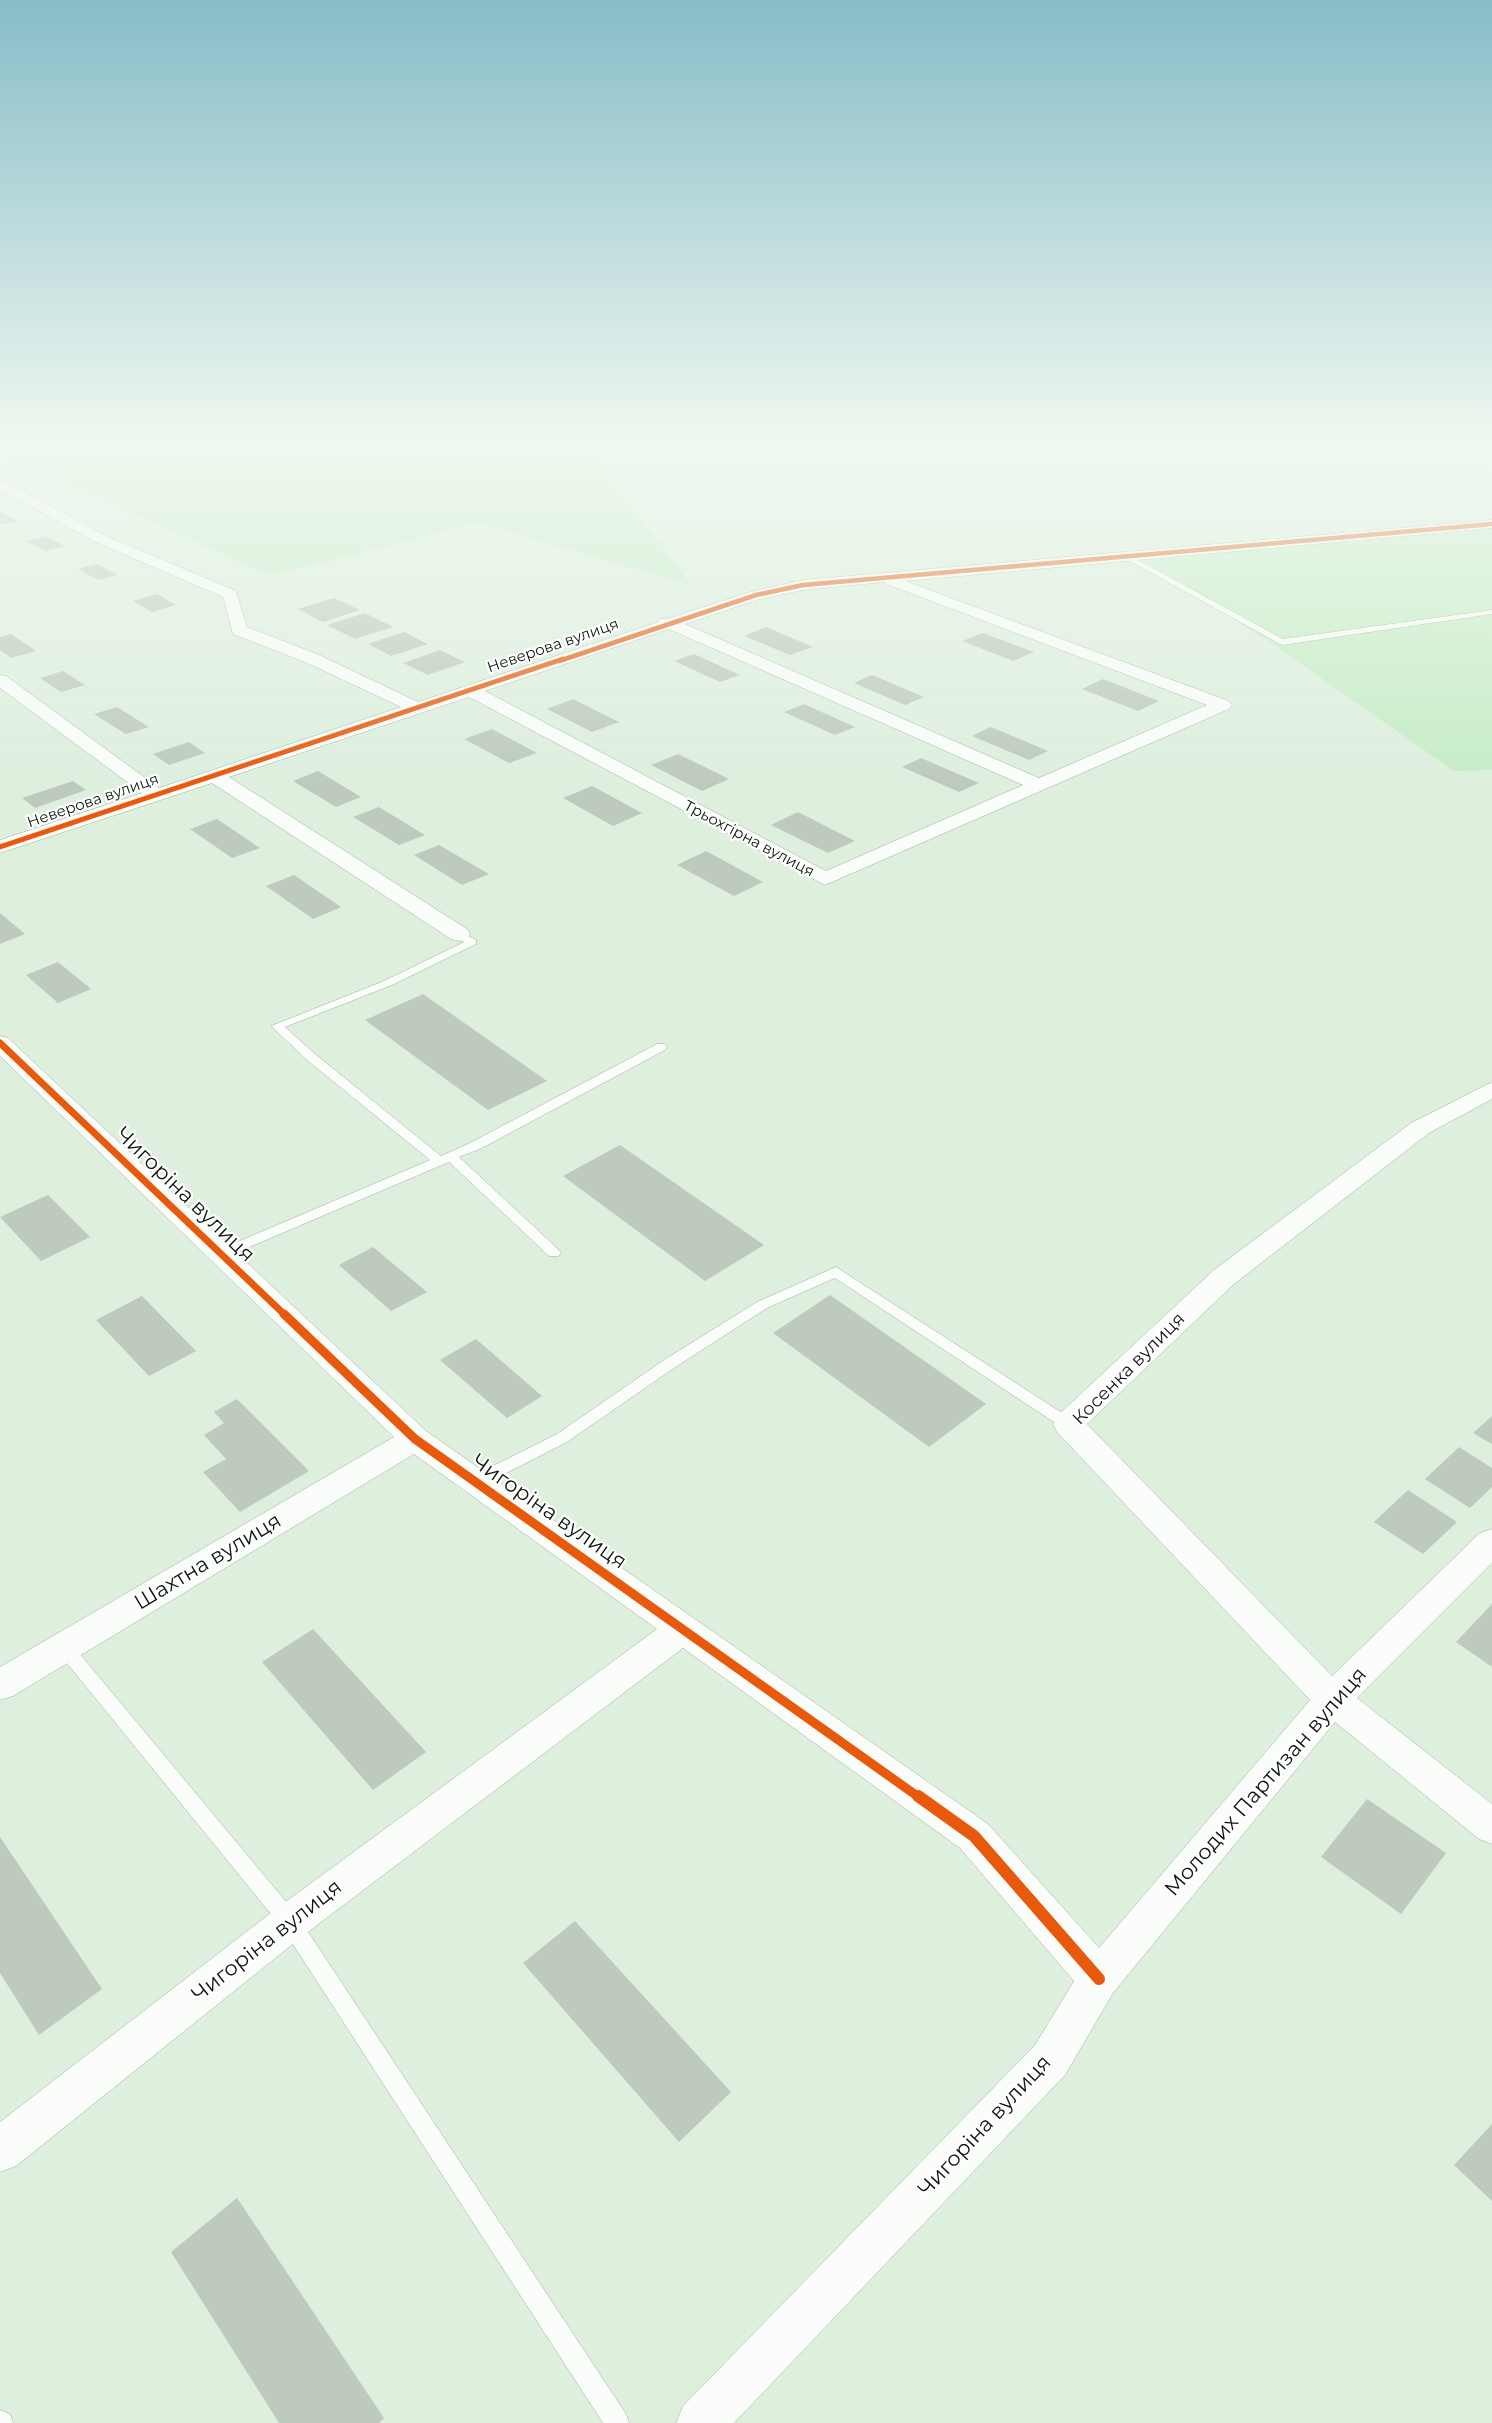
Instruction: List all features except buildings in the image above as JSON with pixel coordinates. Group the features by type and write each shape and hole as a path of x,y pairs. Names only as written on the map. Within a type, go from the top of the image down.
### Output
{"street":[{"path":"136,554 230,594 239,630 311,658 415,707"},
{"name":"Неверова вулиця","path":"0,847 666,622 768,592 803,585 1148,554"},
{"name":"Трьохгірна вулиця","path":"468,689 825,879 1223,705 885,579"},
{"path":"666,622 1038,785"},
{"name":"Неверова вулиця","path":"0,680 155,794"},
{"path":"213,775 459,934"},
{"name":"Чигоріна вулиця","path":"0,1043 415,1439 974,1836 1099,1979 1050,2060 700,2423"},
{"name":"Косенка вулиця","path":"1492,1089 1420,1128 1224,1277 1068,1424 1332,1700 1492,1827"},
{"name":"Шахтна вулиця","path":"0,1685 415,1439"},
{"name":"Молодих Партизан вулиця","path":"1099,1979 1332,1700 1492,1542"},
{"name":"Чигоріна вулиця","path":"0,2150 290,1922 683,1629"}],"lane":[{"path":"1126,556 1282,642 1492,612"},
{"path":"459,934 472,942 388,983 277,1026 311,1057 445,1159 554,1253"},
{"path":"221,1254 445,1159 662,1047"},
{"path":"476,1482 562,1438 669,1364 762,1305 836,1272 1068,1424"},
{"path":"64,1647 290,1922 617,2423"}],"green space":[{"path":"224,554 355,554 271,575"},
{"path":"585,554 668,554 691,585"},
{"path":"1185,554 1492,554 1492,770 1454,771 1278,648 1141,558"}],"cycle path":[{"path":"0,847 756,595 803,585 1152,554"},
{"path":"0,1043 415,1439 974,1836 1099,1979"}]}
